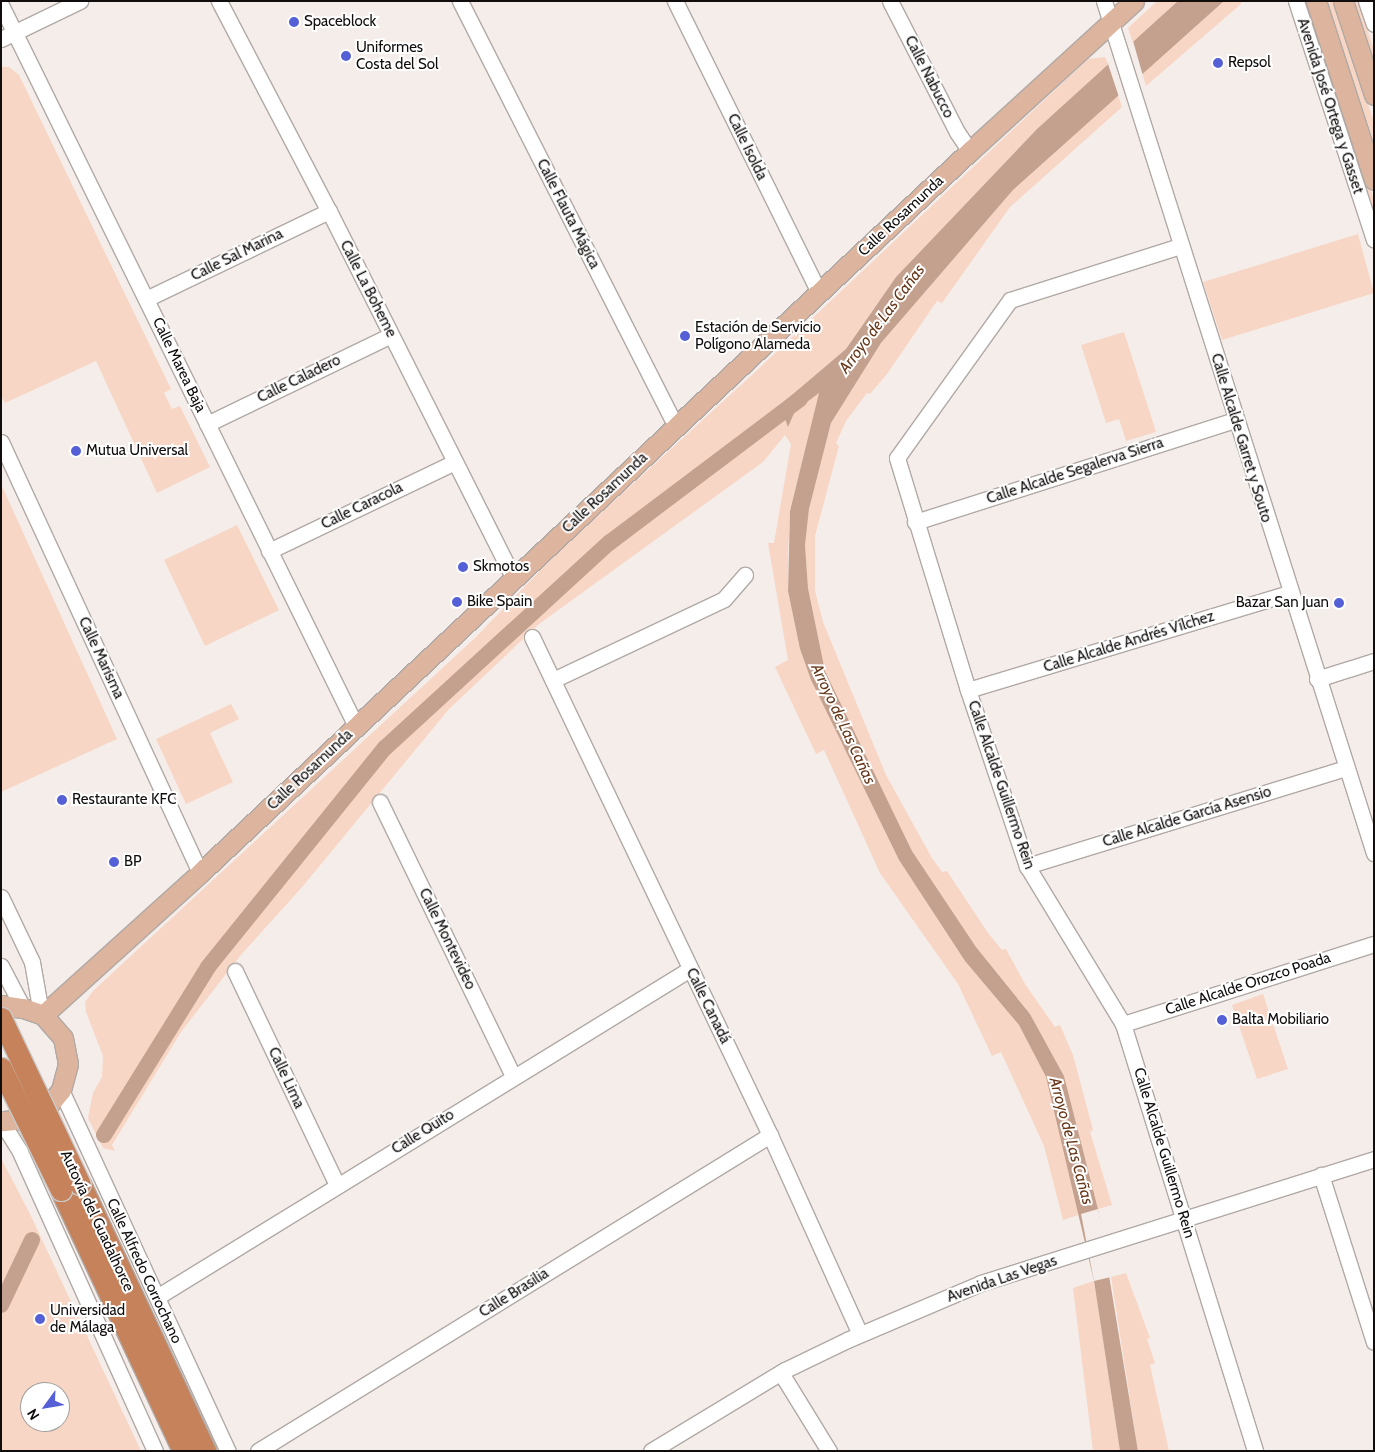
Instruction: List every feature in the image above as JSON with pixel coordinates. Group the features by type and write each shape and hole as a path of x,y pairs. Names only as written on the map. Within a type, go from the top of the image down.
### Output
{"highway":[{"name":"Autovía del Guadalhorce","path":"1,1018 70,1187 183,1451"},
{"name":"Autovía del Guadalhorce","path":"1,1068 70,1187 206,1451"}],"main road":[{"name":"Calle Rosamunda","path":"42,1014 200,873 970,151 1113,31 1134,1"},
{"name":"Avenida José Ortega y Gasset","path":"1316,1 1374,180"},
{"path":"1343,1 1374,95"},
{"name":"Calle Rosamunda","path":"61,1090 68,1064 63,1038 65,1011 76,984"},
{"path":"1,1005 23,1008 42,1014 63,1038"},
{"path":"1,1121 26,1119 37,1114 48,1106 61,1090"}],"street":[{"path":"1,39 80,1"},
{"name":"Calle La Boheme","path":"219,1 328,211 514,579"},
{"name":"Calle Flauta Mágica","path":"460,1 676,426"},
{"name":"Calle Isolda","path":"674,1 819,292"},
{"name":"Calle Nabucco","path":"890,1 957,132 970,151"},
{"name":"Calle Alcalde Garret y Souto","path":"1104,1 1316,680 1374,853"},
{"name":"Avenida José Ortega y Gasset","path":"1296,1 1374,240"},
{"path":"1366,1 1374,24"},
{"name":"Calle Marea Baja","path":"1,4 356,726"},
{"name":"Calle Sal Marina","path":"146,299 328,211"},
{"name":"Calle Alcalde Guillermo Rein","path":"1180,246 1010,300 897,458 915,522 968,690 1027,866 1123,1024 1255,1451"},
{"name":"Calle Caladero","path":"207,424 391,335"},
{"name":"Calle Alcalde Segalerva Sierra","path":"915,522 1235,420"},
{"name":"Calle Marisma","path":"1,442 200,873"},
{"name":"Calle Caracola","path":"270,551 455,462"},
{"path":"553,680 724,599 744,575"},
{"name":"Calle Alcalde Andrés Vílchez","path":"968,690 1290,593"},
{"name":"Calle Canadá","path":"532,637 770,1135 860,1334"},
{"path":"1316,680 1374,661"},
{"name":"Calle Alcalde García Asensio","path":"1027,866 1346,768"},
{"name":"Calle Montevideo","path":"380,802 514,1076"},
{"path":"1,896 32,962 42,1014"},
{"name":"Calle Alcalde Orozco Poada","path":"1123,1024 1374,944"},
{"path":"1,966 23,1008"},
{"name":"Calle Quito","path":"157,1297 690,969"},
{"name":"Calle Lima","path":"235,971 337,1185"},
{"name":"Calle Alfredo Corrochano","path":"61,1090 228,1451"},
{"path":"1,1121 20,1152 155,1451"},
{"name":"Calle Brasilia","path":"258,1451 770,1135"},
{"name":"Avenida Las Vegas","path":"652,1451 781,1373 860,1334 981,1283 1185,1221 1374,1159"},
{"path":"1321,1175 1374,1342"},
{"path":"781,1373 829,1451"}],"shaded area":[{"path":"1157,1 1178,1 1133,43 1128,28"},
{"path":"1224,1 1241,1 1241,4 1146,86 1142,73"},
{"path":"1302,1 1309,1 1374,200 1374,220"},
{"path":"1326,1 1334,1 1374,122 1374,142"},
{"path":"1351,1 1358,1 1374,50 1374,71"},
{"path":"1105,57 1109,66 1037,129 896,277 846,349 780,405 788,426 795,411 820,392 790,510 788,557 788,591 800,649 811,680 899,860 965,961 1019,1025 1046,1077 1081,1214 1063,1220 1044,1146 1001,1052 992,1056 958,984 880,873 824,750 816,754 775,667 788,660 768,543 774,543 791,444 785,435 763,462 539,624 449,709 303,886 240,956 181,1032 112,1145 115,1151 103,1148 88,1118 93,1093 102,1077 103,1056 86,1012 85,1002 94,990 476,637 557,553 753,374 1088,59"},
{"path":"1,67 9,67 19,75 171,389 164,393 172,409 180,406 210,467 157,493 96,361 5,403 1,396"},
{"path":"1118,95 1122,107 1010,207 942,303 937,301 887,374 870,394 867,393 846,421 836,443 839,446 815,536 815,591 823,622 886,775 932,858 942,872 947,871 988,933 1002,950 1006,949 1025,984 1055,1027 1060,1025 1073,1055 1093,1130 1090,1132 1112,1205 1098,1209 1064,1076 1030,1014 976,947 912,851 825,671 808,588 805,545 809,509 831,423 881,343 1013,190"},
{"path":"1358,234 1374,293 1222,340 1203,282"},
{"path":"1124,332 1156,432 1126,441 1119,419 1106,423 1081,345"},
{"path":"1,484 117,739 1,792"},
{"path":"237,525 279,610 205,646 164,560"},
{"path":"231,704 239,719 210,733 233,782 186,804 156,739"},
{"path":"1263,994 1288,1069 1257,1079 1232,1005"},
{"name":"Universidad de Málaga","path":"1,1158 30,1214 141,1451 1,1451"},
{"path":"1126,1273 1150,1338 1147,1339 1155,1363 1150,1365 1169,1451 1138,1451 1111,1277"},
{"path":"1094,1281 1120,1451 1093,1451 1073,1288"}],"water":[{"name":"Arroyo de Las Cañas","path":"1178,1 1224,1 1013,190 881,343 831,423 809,509 805,545 808,588 825,671 912,851 976,947 1030,1014 1064,1076 1098,1209 1138,1451 1120,1451 1094,1281 1046,1077 1019,1025 965,961 899,860 811,680 800,649 788,591 790,511 819,393 795,411 788,427 780,405 846,349 896,277 1037,129"}],"pier":[{"path":"1133,41 1143,76 1119,97 1108,64"},
{"path":"1098,1209 1111,1277 1094,1281 1081,1214"}],"waterway":[{"path":"104,1135 208,967 385,748 609,543 800,399"},
{"path":"1,1305 32,1240"}],"place":[{"name":"Spaceblock","path":"294,22"},
{"name":"Uniformes Costa del Sol","path":"346,56"},
{"name":"Repsol","path":"1218,63"},
{"name":"Estación de Servicio Polígono Alameda","path":"685,336"},
{"name":"Mutua Universal","path":"76,451"},
{"name":"Skmotos","path":"463,567"},
{"name":"Bike Spain","path":"457,602"},
{"name":"Bazar San Juan","path":"1339,603"},
{"name":"Restaurante KFC","path":"62,800"},
{"name":"BP","path":"114,862"},
{"name":"Balta Mobiliario","path":"1222,1020"},
{"name":"Universidad de Málaga","path":"40,1319"}]}
